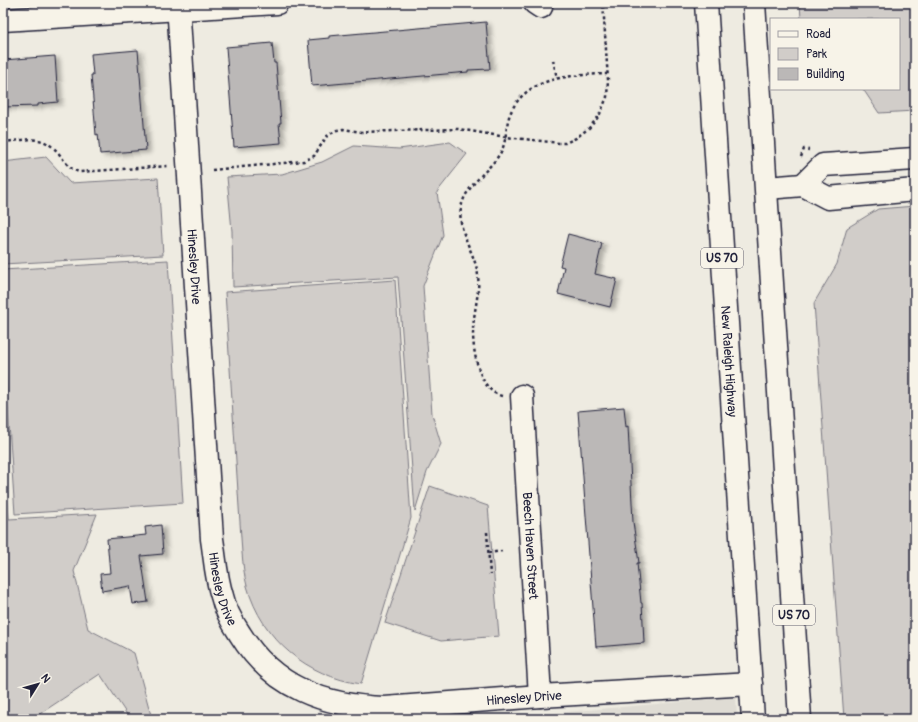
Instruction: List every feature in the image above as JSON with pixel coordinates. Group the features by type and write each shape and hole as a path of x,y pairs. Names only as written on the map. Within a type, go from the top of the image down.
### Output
{"main road":[{"path":"3,20 178,6 277,3"},
{"name":"New Raleigh Highway","path":"706,3 753,719"},
{"name":"US 70","path":"754,3 800,719"},
{"name":"Hinesley Drive","path":"178,6 207,488 212,539 221,596 229,617 245,642 262,664 281,680 325,700 366,708 751,684"},
{"path":"803,185 824,165 915,159"},
{"path":"767,188 803,185 828,198 915,190"},
{"name":"Beech Haven Street","path":"515,396 540,696"}],"path":[{"path":"212,170 277,165 304,161 314,156 327,136 337,130 344,129 362,132 458,129 506,137 559,142 565,142 576,138 594,123 604,107 608,91 603,3"},
{"path":"553,60 556,78"},
{"path":"515,396 497,395 490,390 482,377 477,362 473,333 478,276 475,260 463,231 460,216 462,205 467,193 502,151 509,118 517,103 533,89 556,78 607,74"},
{"path":"3,142 38,139 45,141 52,145 71,168 79,172 168,166"},
{"path":"487,532 490,575"},
{"path":"488,552 502,551"}],"shaded area":[{"path":"736,697 737,719 487,719"}],"green space":[{"path":"800,3 915,3 915,111 879,113 864,90 900,90 900,18 801,18"},
{"path":"450,142 467,154 437,192 443,235 423,286 432,414 441,444 427,472 415,511 398,277 233,287 232,231 227,177 282,174 322,162 354,146 399,149"},
{"path":"46,157 70,183 158,178 163,255 3,264 3,162"},
{"path":"915,206 915,719 844,719 814,303 837,264 847,228 878,209"},
{"path":"168,260 183,503 15,514 3,335 3,270"},
{"path":"395,280 411,518 361,684 341,680 323,673 305,664 289,652 275,639 264,623 254,605 247,586 242,553 225,292"},
{"path":"3,432 9,519 97,514 74,571 88,629 134,653 152,719 130,719 100,674 32,719 3,719"},
{"path":"430,486 488,506 499,636 441,641 385,623"}],"building":[{"path":"486,22 490,69 312,86 308,40 329,38 329,36"},
{"path":"272,43 274,63 276,63 281,123 279,123 281,143 234,147 226,47"},
{"path":"138,50 146,150 100,154 98,134 96,135 91,75 93,75 91,54"},
{"path":"55,56 58,102 38,104 38,106 3,107 3,60"},
{"path":"568,234 602,243 595,274 617,279 610,307 558,294 564,267 560,266"},
{"path":"624,407 626,427 628,426 633,522 639,563 637,563 642,603 644,643 596,647 578,411"},
{"path":"161,525 163,554 141,556 148,602 133,604 130,586 102,591 100,574 110,573 107,539 146,535 145,527"}]}
